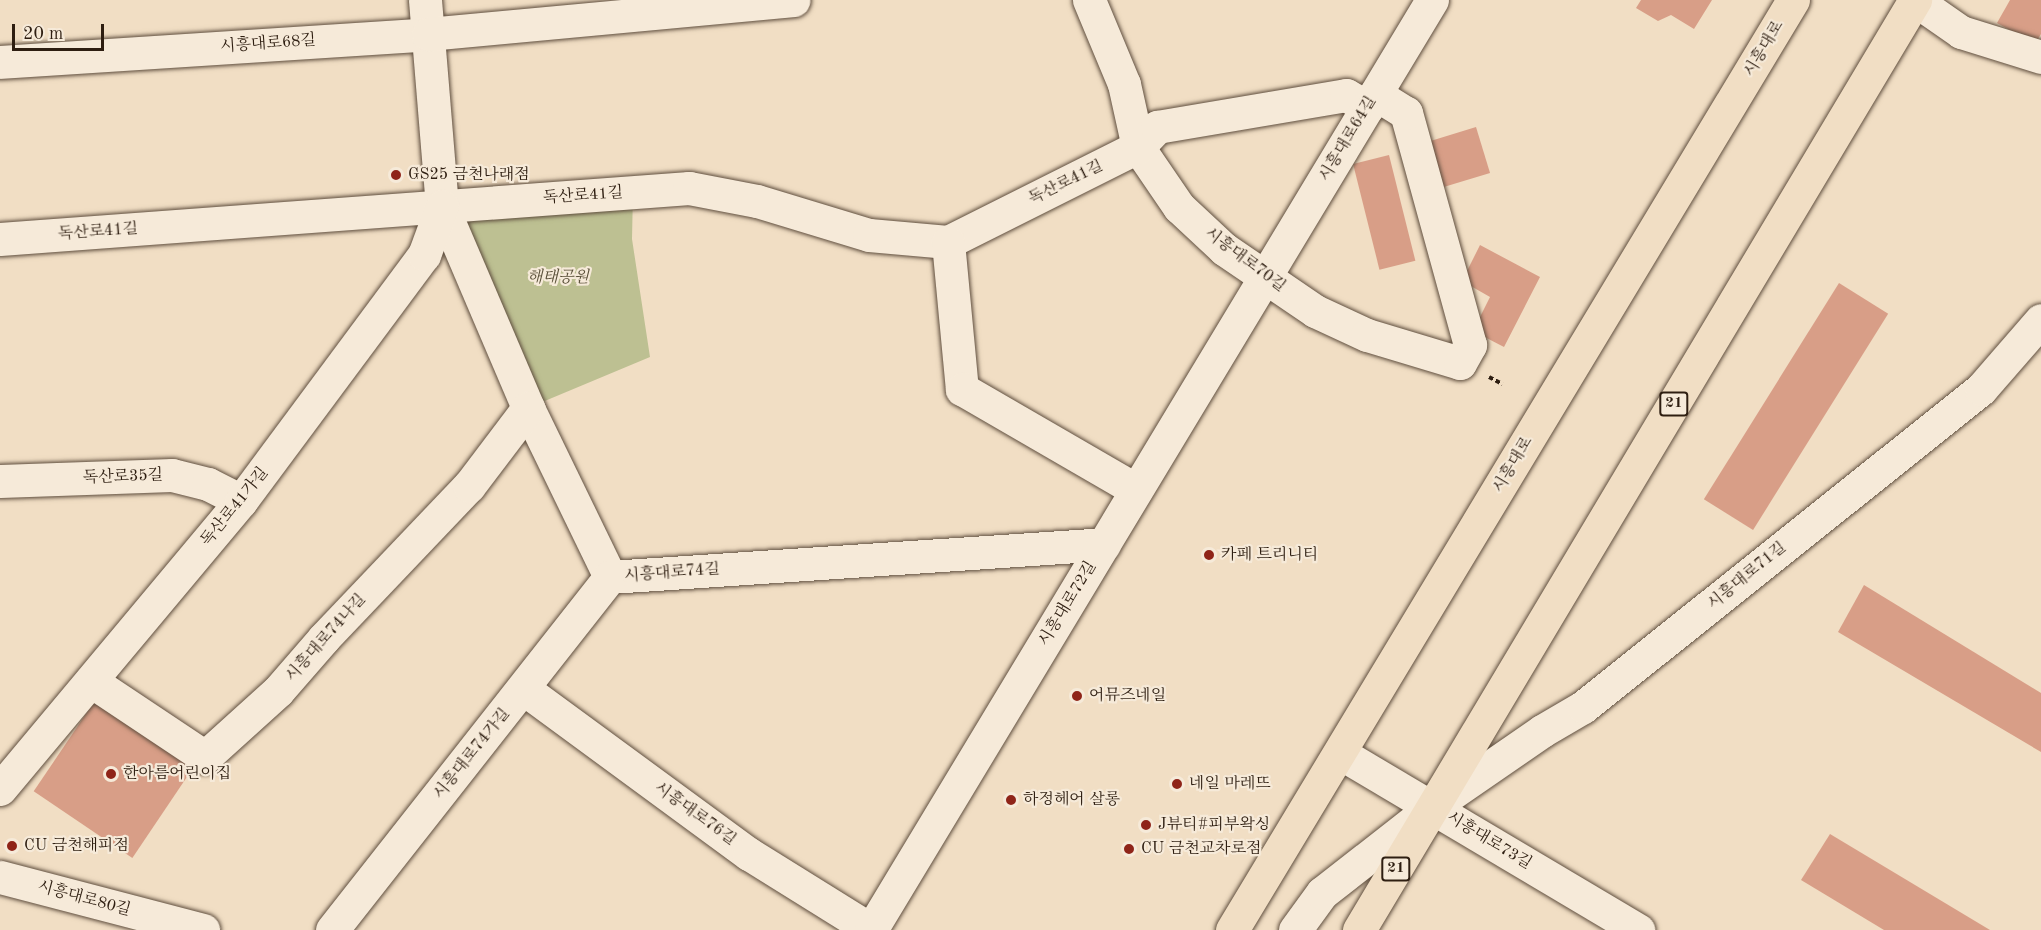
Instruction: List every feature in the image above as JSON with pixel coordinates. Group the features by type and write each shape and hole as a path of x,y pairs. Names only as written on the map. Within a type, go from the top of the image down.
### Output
{"main road":[{"name":"시흥대로","path":"1232,930 1793,0"},
{"name":"21","path":"1359,930 1915,0"}],"street":[{"path":"425,0 442,206"},
{"name":"시흥대로68길","path":"0,62 428,34 793,0"},
{"name":"시흥대로70길","path":"1089,0 1124,84 1138,147 1179,207 1224,249 1315,311 1367,335 1460,363"},
{"name":"시흥대로64길","path":"1265,278 1432,0"},
{"path":"1915,0 1961,32 2041,57"},
{"name":"독산로41길","path":"0,239 689,188 758,201 869,235 948,242 1138,147 1157,127 1346,95 1372,100 1406,113 1470,345 1460,363"},
{"name":"시흥대로74길","path":"442,206 528,408 610,577 1104,544"},
{"name":"독산로41가길","path":"0,789 241,501 424,255 442,206"},
{"path":"948,242 962,389 1136,490"},
{"name":"시흥대로72길","path":"871,930 1265,278"},
{"name":"시흥대로71길","path":"1295,930 1322,893 1432,807 1542,731 1583,707 1981,389 2041,320"},
{"name":"시흥대로74나길","path":"91,681 205,757 278,691 324,638 469,486 528,408"},
{"name":"독산로35길","path":"0,481 172,475 208,484 241,501"},
{"name":"시흥대로74가길","path":"332,930 610,577"},
{"name":"시흥대로76길","path":"524,689 749,854 871,930"},
{"name":"시흥대로73길","path":"1340,753 1638,930"},
{"name":"시흥대로80길","path":"0,877 203,930"}],"green space":[{"name":"해태공원","path":"633,192 632,239 650,357 528,408 442,206"}],"building":[{"path":"1641,0 1712,0 1694,29 1671,15 1658,21 1636,8"},
{"path":"2010,0 2041,0 2041,34 2035,44 1997,23"},
{"path":"1476,127 1490,173 1441,188 1427,142"},
{"path":"1389,155 1415,261 1379,270 1353,164"},
{"path":"1480,245 1540,277 1504,347 1473,331 1490,297 1462,281"},
{"path":"1839,283 1888,314 1753,530 1704,499"},
{"path":"1864,585 2041,693 2041,752 1838,632"},
{"name":"한아름어린이집","path":"98,696 197,763 132,858 34,791"},
{"path":"1830,834 1990,930 1884,930 1801,880"}],"place":[{"name":"GS25 금천나래점","path":"396,175"},
{"name":"카페 트리니티","path":"1209,555"},
{"name":"어뮤즈네일","path":"1077,696"},
{"name":"한아름어린이집","path":"111,774"},
{"name":"네일 마레뜨","path":"1177,784"},
{"name":"하정헤어 살롱","path":"1011,800"},
{"name":"J뷰티#피부왁싱","path":"1146,825"},
{"name":"CU 금천해피점","path":"12,846"},
{"name":"CU 금천교차로점","path":"1129,849"}]}
